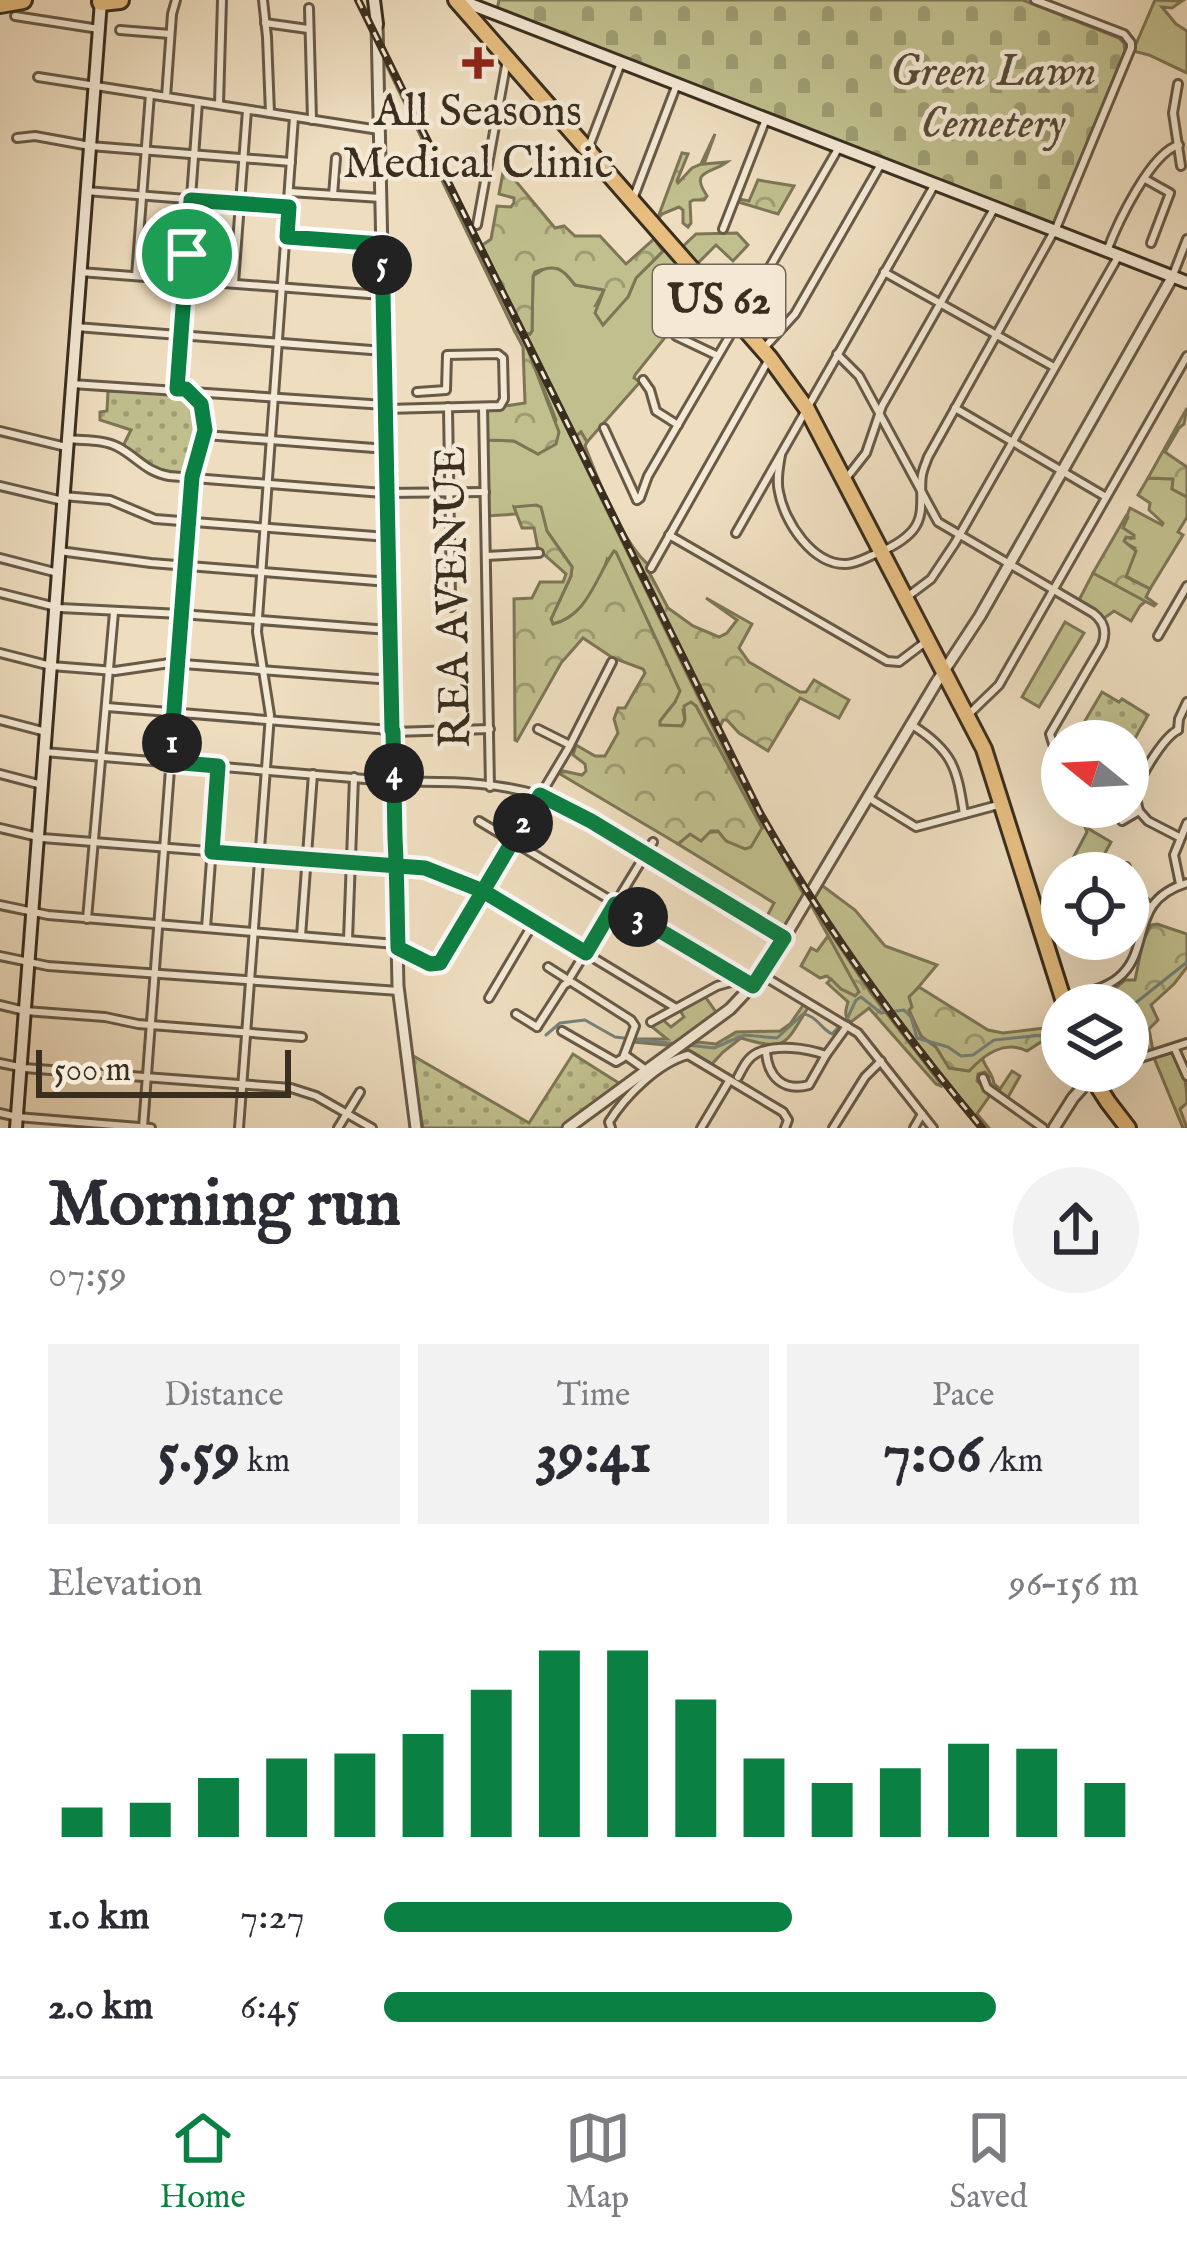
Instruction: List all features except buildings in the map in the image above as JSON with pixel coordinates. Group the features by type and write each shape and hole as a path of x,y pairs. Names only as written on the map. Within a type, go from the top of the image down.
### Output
{"highway":[{"path":"101,1 120,0"}],"main road":[{"path":"376,0 377,24"},
{"path":"16,1122 101,1"},
{"path":"457,2 1187,282"},
{"name":"US 62","path":"457,2 766,354 807,409 984,749 1058,984"},
{"path":"1105,1092 1129,1128"}],"street":[{"path":"166,97 176,0"},
{"path":"219,105 221,0"},
{"path":"263,0 269,113"},
{"path":"781,454 780,498 794,528 822,557 843,564 881,552 914,529 928,457 1055,231 1131,49 1124,34 1035,0"},
{"path":"498,15 504,2"},
{"path":"13,7 99,29"},
{"path":"309,8 312,120"},
{"path":"265,22 309,29"},
{"path":"377,24 399,992 416,1128"},
{"path":"119,30 171,34"},
{"path":"477,225 507,60"},
{"path":"587,150 622,63"},
{"path":"38,77 380,130"},
{"path":"632,201 676,84"},
{"path":"1178,85 1173,112 1181,166"},
{"path":"136,276 150,94"},
{"path":"182,389 181,336 198,102"},
{"path":"234,284 247,110"},
{"path":"239,1128 269,720 258,620 294,117"},
{"path":"723,229 766,119"},
{"path":"17,137 292,162"},
{"path":"905,598 931,579 1012,442 1113,253 1119,218 1165,151 1179,145"},
{"path":"604,428 637,500 718,356 734,318 759,286 839,147"},
{"path":"333,195 336,158"},
{"path":"651,568 766,354 795,314 881,164"},
{"path":"1145,178 1170,193 1151,243"},
{"path":"736,533 934,184"},
{"path":"86,191 289,207"},
{"path":"290,192 381,198"},
{"path":"844,481 866,454 879,415 994,207"},
{"path":"287,237 382,244"},
{"path":"610,1125 628,1095 730,1009 762,974 1009,564 1173,276 1187,239"},
{"path":"80,272 383,295"},
{"path":"884,272 1054,367"},
{"path":"76,327 384,351"},
{"path":"676,336 718,356"},
{"path":"72,384 386,407 497,406 503,403 503,361 500,354 446,356 446,390 417,392"},
{"path":"837,354 860,376 938,522 1093,613 1104,627 1104,641 1058,720"},
{"path":"968,716 999,686 1187,356"},
{"path":"643,380 656,411 678,424"},
{"path":"0,1113 16,1122 146,1128 192,478 205,435 201,404 182,389"},
{"name":"REA AVENUE","path":"483,406 490,787"},
{"path":"448,407 451,599"},
{"path":"955,408 1106,497"},
{"path":"0,431 67,444 108,443 156,474 387,493 485,492"},
{"path":"205,435 387,449"},
{"path":"631,484 634,488 644,485"},
{"path":"0,486 63,498 110,500 144,517 388,537"},
{"path":"668,535 887,662 899,662 928,641"},
{"path":"59,551 389,582"},
{"path":"486,556 539,553"},
{"path":"0,558 58,573"},
{"path":"1158,635 1187,586"},
{"path":"0,592 55,608 390,630"},
{"path":"87,919 114,613"},
{"path":"0,652 51,666 110,670 178,663 392,680"},
{"path":"0,905 32,914 398,946 436,964 570,745 612,662"},
{"path":"1149,767 1168,735 1183,731 1180,714 1187,702"},
{"path":"107,707 393,730 490,729"},
{"path":"0,720 46,732"},
{"path":"912,725 950,756 964,814"},
{"path":"538,729 570,745"},
{"path":"44,752 449,782 540,795 784,938"},
{"path":"206,928 218,766"},
{"path":"301,936 313,773"},
{"path":"0,774 42,785"},
{"path":"348,940 354,777"},
{"path":"868,798 916,827 1003,804"},
{"path":"479,821 753,986"},
{"path":"1149,821 1180,837"},
{"path":"1108,984 1119,978 1134,956 1150,907 1184,883 1174,861 1187,823"},
{"path":"0,828 38,838 436,871 483,891 676,1008"},
{"path":"516,1014 539,1024 653,842"},
{"path":"489,998 534,922"},
{"path":"0,956 28,964 399,992"},
{"path":"548,967 635,1026 625,1054 612,1062 562,1031"},
{"path":"762,974 858,1033 933,1128"},
{"path":"652,1022 722,984 742,980"},
{"path":"0,1005 151,1025 302,1037"},
{"path":"766,1052 769,1069 782,1084 809,1085 844,1024"},
{"path":"1149,1056 1187,1043"},
{"path":"568,1128 682,1048"},
{"path":"682,1048 775,1107 788,1118 785,1128"},
{"path":"701,1128 750,1058 798,1048 826,1054"},
{"path":"1175,1049 1187,1076"},
{"path":"625,1054 647,1071"},
{"path":"833,1128 865,1077 881,1061"},
{"path":"0,1063 304,1091 372,1128"},
{"path":"983,1078 987,1088 1043,1128"},
{"path":"338,1128 360,1092"},
{"path":"1054,1128 1078,1092"},
{"path":"914,1128 922,1114"}],"green space":[{"name":"Green Lawn Cemetery","path":"499,0 1023,0 1119,38 1125,51 1053,226 497,10"},
{"path":"1155,0 1182,1 1172,8 1162,7 1187,31 1187,73 1133,51"},
{"path":"382,56 519,332 515,332"},
{"path":"715,134 704,164 727,162 701,177 707,196 690,202 691,223 688,227 683,223 679,207 657,220 682,153 688,154 678,183 701,164"},
{"path":"504,167 555,228 564,226 575,236 600,236 626,264 654,239 663,251 636,278 628,297 603,325 595,313 604,290 575,285 562,271 548,268 533,276 532,331 525,333 481,246 491,239 497,206 514,203 514,198 499,194"},
{"path":"758,180 794,186 778,214 738,202 749,201"},
{"path":"737,233 748,245 733,261 716,245 694,267 679,250 696,234"},
{"path":"658,236 707,291 635,375 640,382 587,442 581,432 575,437 525,333 532,331 533,276 547,267 561,268 575,285 604,290 596,305 628,297 636,278 663,251 654,239"},
{"path":"515,332 526,345 559,432 556,444 538,454 514,441 486,440 486,409 525,403 523,347"},
{"path":"526,345 732,766 805,897 784,931 764,922 774,903 678,844 690,834 762,828 696,706 683,710 682,726 660,726 675,702 607,560 588,599 572,615 553,624 572,567 547,531 515,508 517,514 487,516 486,440 514,441 538,454 556,420"},
{"path":"108,391 172,393 196,406 201,419 199,438 188,474 152,467 123,446 131,430 100,420 100,412 107,411"},
{"path":"1187,408 1184,424 1165,452 1187,467 1187,497 1172,489 1173,479 1148,478"},
{"path":"581,432 612,510 649,565 668,608 719,637 737,620 706,598 752,624 739,648 749,662 800,692 806,692 814,680 849,700 839,718 800,698 768,751 727,720 719,729 575,437"},
{"path":"1148,478 1173,479 1172,489 1187,497 1187,517 1178,532 1183,535 1150,589 1126,576 1135,548 1123,542 1132,539 1122,528 1130,508 1162,525 1149,510 1150,503 1138,495"},
{"path":"536,505 572,567 553,624 583,604 616,552 680,691 660,725 682,726 684,706 691,702 696,706 762,828 751,847 726,841 718,831 701,841 690,834 678,844 560,774 586,771 585,764 573,755 576,745 605,756 618,733 614,719 618,708 625,708 645,673 583,638 561,663 515,740 514,599 532,598 540,582 563,582 566,574 538,549 534,528 522,528 514,507"},
{"path":"1126,516 1123,528 1134,538 1124,541 1136,551 1126,577 1150,589 1146,597 1154,606 1093,573"},
{"path":"1093,573 1146,601 1131,621 1114,611 1103,619 1078,602"},
{"path":"1065,622 1084,633 1039,707 1022,697"},
{"path":"1102,692 1148,715 1145,720 1086,720"},
{"path":"1089,828 1111,842 1106,852 1076,852"},
{"path":"820,884 855,910 885,946 937,965 910,997 921,1036 936,1047 950,1068 969,1071 982,1057 1000,1089 1012,1071 1020,1076 1007,1099 988,1086 985,1072 978,1074 977,1081 991,1094 977,1114 989,1128 939,1072 832,927 812,897"},
{"path":"809,901 941,1086 869,1008 851,1022 847,1018 848,1002 827,983 831,979 855,996 859,992"},
{"path":"1151,925 1187,934 1187,967 1151,1005 1158,1020 1149,1029 1149,984 1120,984 1135,980 1139,960 1149,960"},
{"path":"828,936 853,976 856,996 827,976 820,978 801,966 811,948 817,951"},
{"path":"919,987 988,1030 1041,1028 1041,1042 1027,1051 995,1050 969,1071 949,1068 936,1047 921,1036 909,1010 909,997"},
{"path":"704,995 718,1015 675,1046 633,1042 667,1039 651,1026 661,1018 671,1027 684,1017 679,1009"},
{"path":"804,1004 809,1006 784,1042 741,1038 712,1064 684,1047 698,1042 716,1044 736,1032 780,1031"},
{"path":"1171,1053 1185,1082 1187,1103 1180,1109 1187,1128 1183,1128 1154,1058"},
{"path":"410,1054 529,1123 573,1054 622,1085 563,1128 423,1128"}],"waterway":[{"path":"1149,992 1187,962"},
{"path":"687,1045 714,1048 744,1035 777,1038 803,1014 832,1034 861,997 881,1013 904,1010 917,1038 961,1056 973,1055 994,1040 1041,1035"},
{"path":"546,1035 560,1023 585,1020 615,1037 678,1044"}],"railway":[{"path":"358,0 760,813 864,976 982,1128"}],"place":[{"name":"All Seasons Medical Clinic","path":"478,63"}],"route":[{"path":"187,254 177,389 186,389 201,404 205,435 192,477 170,762 218,766 212,852 350,860 396,866 425,868 483,891 540,795 784,938 753,986 615,904 586,953 483,891 440,963 430,964 398,948 396,866 395,851 393,731 392,730 382,244 287,237 289,207 191,200 187,254"}]}
